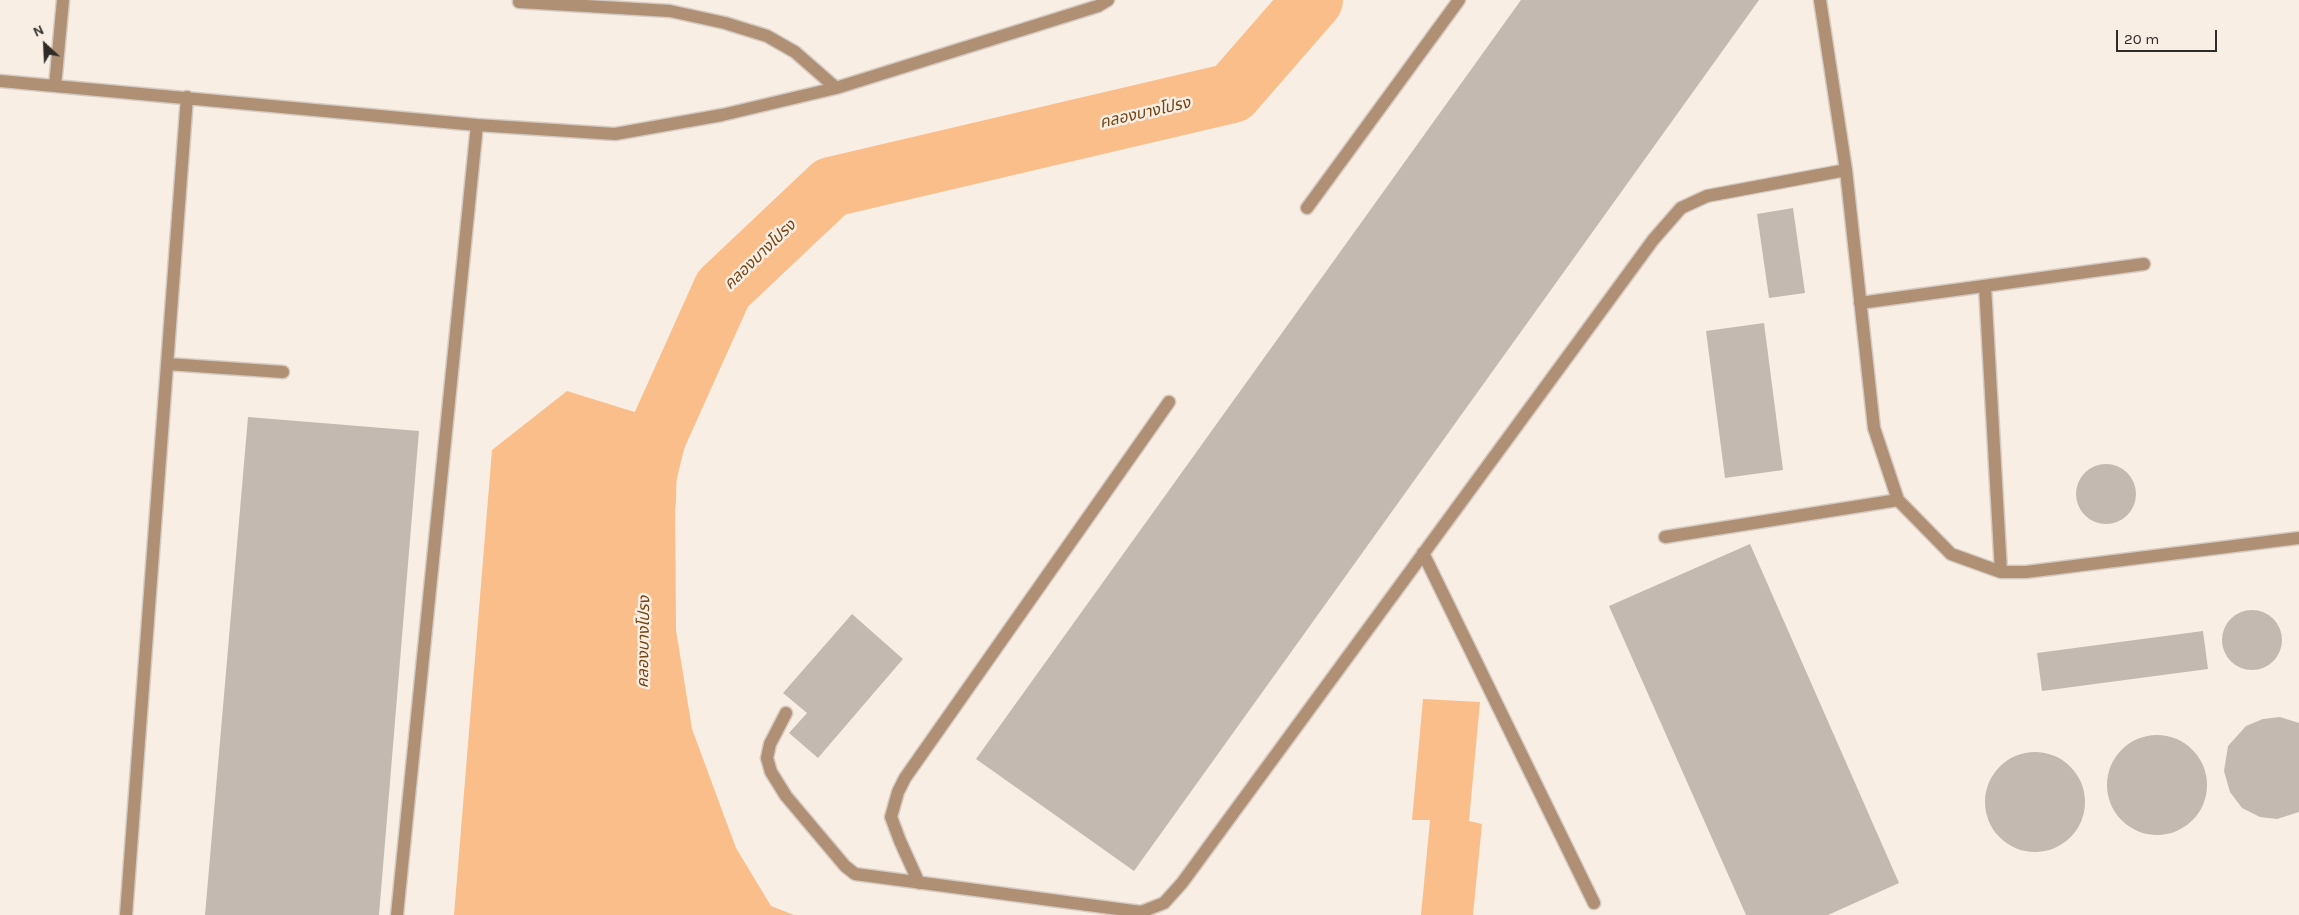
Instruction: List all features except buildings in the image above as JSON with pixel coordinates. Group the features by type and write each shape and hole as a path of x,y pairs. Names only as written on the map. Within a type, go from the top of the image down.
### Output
{"lane":[{"path":"55,86 63,0"},
{"path":"0,81 477,125 615,134 722,115 836,87 1098,6 1108,0"},
{"path":"1306,208 1459,0"},
{"path":"1820,0 1846,170 1874,428 1898,500 1951,554 2001,572 2026,572 2299,538"},
{"path":"519,2 670,12 725,23 767,36 795,52 836,87"},
{"path":"126,915 187,98"},
{"path":"397,915 477,125"},
{"path":"786,713 770,744 767,758 772,772 786,796 845,866 855,874 1141,912 1164,903 1182,883 1652,240 1681,208 1707,196 1846,170"},
{"path":"1860,303 2144,264"},
{"path":"1985,286 2001,572"},
{"path":"167,364 283,372"},
{"path":"919,883 891,817 898,792 905,778 1169,402"},
{"path":"1665,537 1898,500"},
{"path":"1423,554 1594,903"}],"water":[{"path":"567,391 689,429 675,486 676,630 692,729 736,848 771,906 794,915 454,915 492,450"},
{"path":"1423,699 1480,702 1469,821 1482,824 1473,915 1421,915 1430,820 1412,820"}],"waterway":[{"name":"คลองบางโปรง","path":"646,501 647,458 723,289 831,187 1232,93 1313,0"}]}
